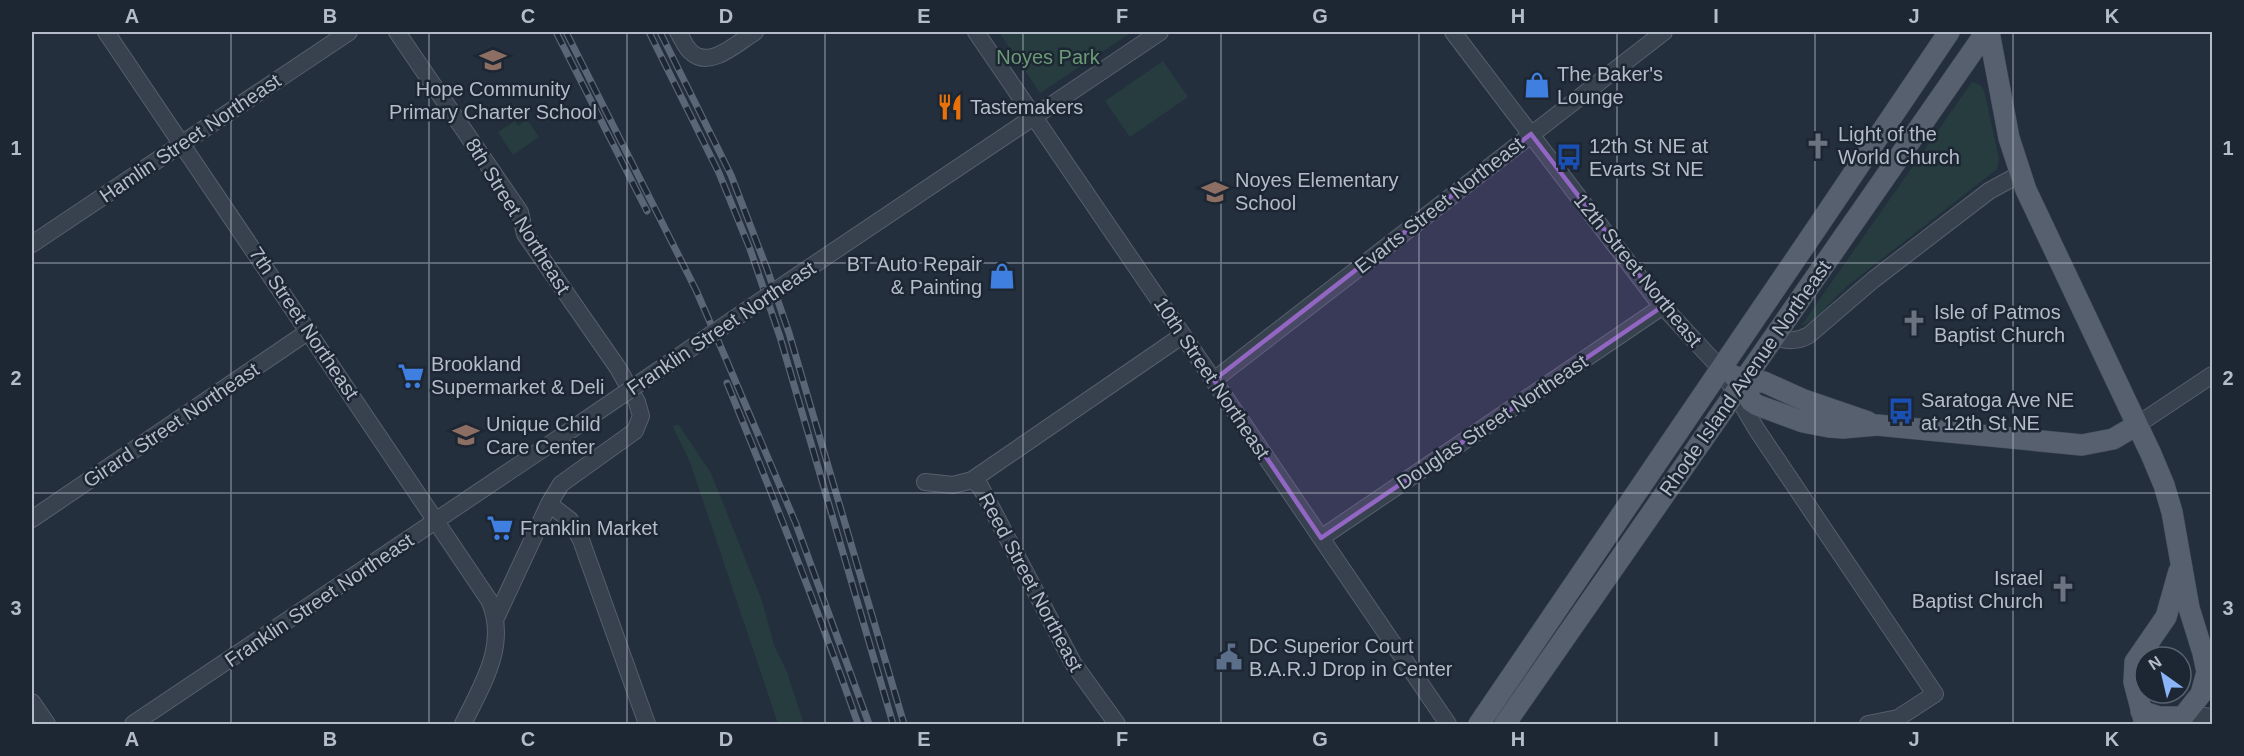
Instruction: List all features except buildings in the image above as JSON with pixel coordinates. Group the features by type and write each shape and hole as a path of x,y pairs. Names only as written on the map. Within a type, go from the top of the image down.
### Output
{"main road":[{"name":"Rhode Island Avenue Northeast","path":"1479,724 1949,32"},
{"name":"Rhode Island Avenue Northeast","path":"1505,724 1738,387 1988,32"},
{"path":"1988,32 2002,105 2020,174 2042,226 2137,425 2167,495 2174,524 2180,568 2206,658 2201,694 2182,718 2143,718 2133,671 2137,657 2155,634 2170,606 2180,568"},
{"path":"1721,369 1738,387 1764,382 1811,403 1877,426 2082,445 2113,439 2137,425"},
{"path":"2155,634 2177,631 2206,658"}],"street":[{"name":"7th Street Northeast","path":"106,32 438,521 484,591 496,618"},
{"name":"Hamlin Street Northeast","path":"32,244 349,32"},
{"name":"8th Street Northeast","path":"397,32 520,212 525,234 618,368 638,402 641,416 634,431 565,480 549,504"},
{"path":"678,32 693,54 706,58 715,57 755,32"},
{"name":"10th Street Northeast","path":"976,32 1449,724"},
{"name":"Franklin Street Northeast","path":"133,724 438,521 1160,32"},
{"name":"12th Street Northeast","path":"1453,32 1663,306 1721,369"},
{"name":"Evarts Street Northeast","path":"1214,380 1664,32"},
{"path":"1774,337 1800,340 1809,335 1873,280 1989,191 2020,174"},
{"name":"Douglas Street Northeast","path":"1321,538 1663,306"},
{"name":"Girard Street Northeast","path":"32,519 309,331"},
{"path":"972,480 1183,335"},
{"path":"2137,425 2212,375"},
{"path":"1738,387 1800,495 1935,694 1898,718 1868,724"},
{"name":"Reed Street Northeast","path":"925,482 949,485 972,480 980,486 1073,663 1117,724"},
{"path":"464,724 494,655 497,640 496,618 549,504 570,520 581,540 647,724"},
{"path":"32,702 47,724"},
{"path":"2182,718 2212,717"}],"highlighted area":[{"path":"1531,134 1663,306 1321,538 1214,380"}],"green space":[{"name":"Noyes Park","path":"999,32 1132,32 1040,93"},
{"path":"1163,61 1188,97 1130,137 1105,101"},
{"path":"1972,82 1980,85 1984,90 1999,159 1997,169 1846,287 1814,320 1801,326"},
{"path":"527,119 539,137 513,155 498,132 515,121 518,126"},
{"path":"679,425 711,473 762,601 774,645 787,672 804,724 778,724 690,462 673,427"}],"railway":[{"path":"556,32 647,211"},
{"path":"566,32 696,290 796,524 869,724"},
{"path":"649,32 719,173 750,249 780,337 893,724"},
{"path":"660,32 731,175 767,269 789,333 904,724"},
{"path":"727,383 795,553 858,724"}],"place":[{"name":"Hope Community Primary Charter School","path":"493,60"},
{"name":"The Baker's Lounge","path":"1537,85"},
{"name":"Tastemakers","path":"950,107"},
{"name":"Light of the World Church","path":"1818,146"},
{"name":"12th St NE at Evarts St NE","path":"1569,157"},
{"name":"Noyes Elementary School","path":"1215,192"},
{"name":"BT Auto Repair & Painting","path":"1002,276"},
{"name":"Isle of Patmos Baptist Church","path":"1914,323"},
{"name":"Brookland Supermarket & Deli","path":"411,376"},
{"name":"Saratoga Ave NE at 12th St NE","path":"1901,411"},
{"name":"Unique Child Care Center","path":"466,435"},
{"name":"Franklin Market","path":"500,528"},
{"name":"Israel Baptist Church","path":"2063,589"},
{"name":"DC Superior Court B.A.R.J Drop in Center","path":"1229,657"}]}
